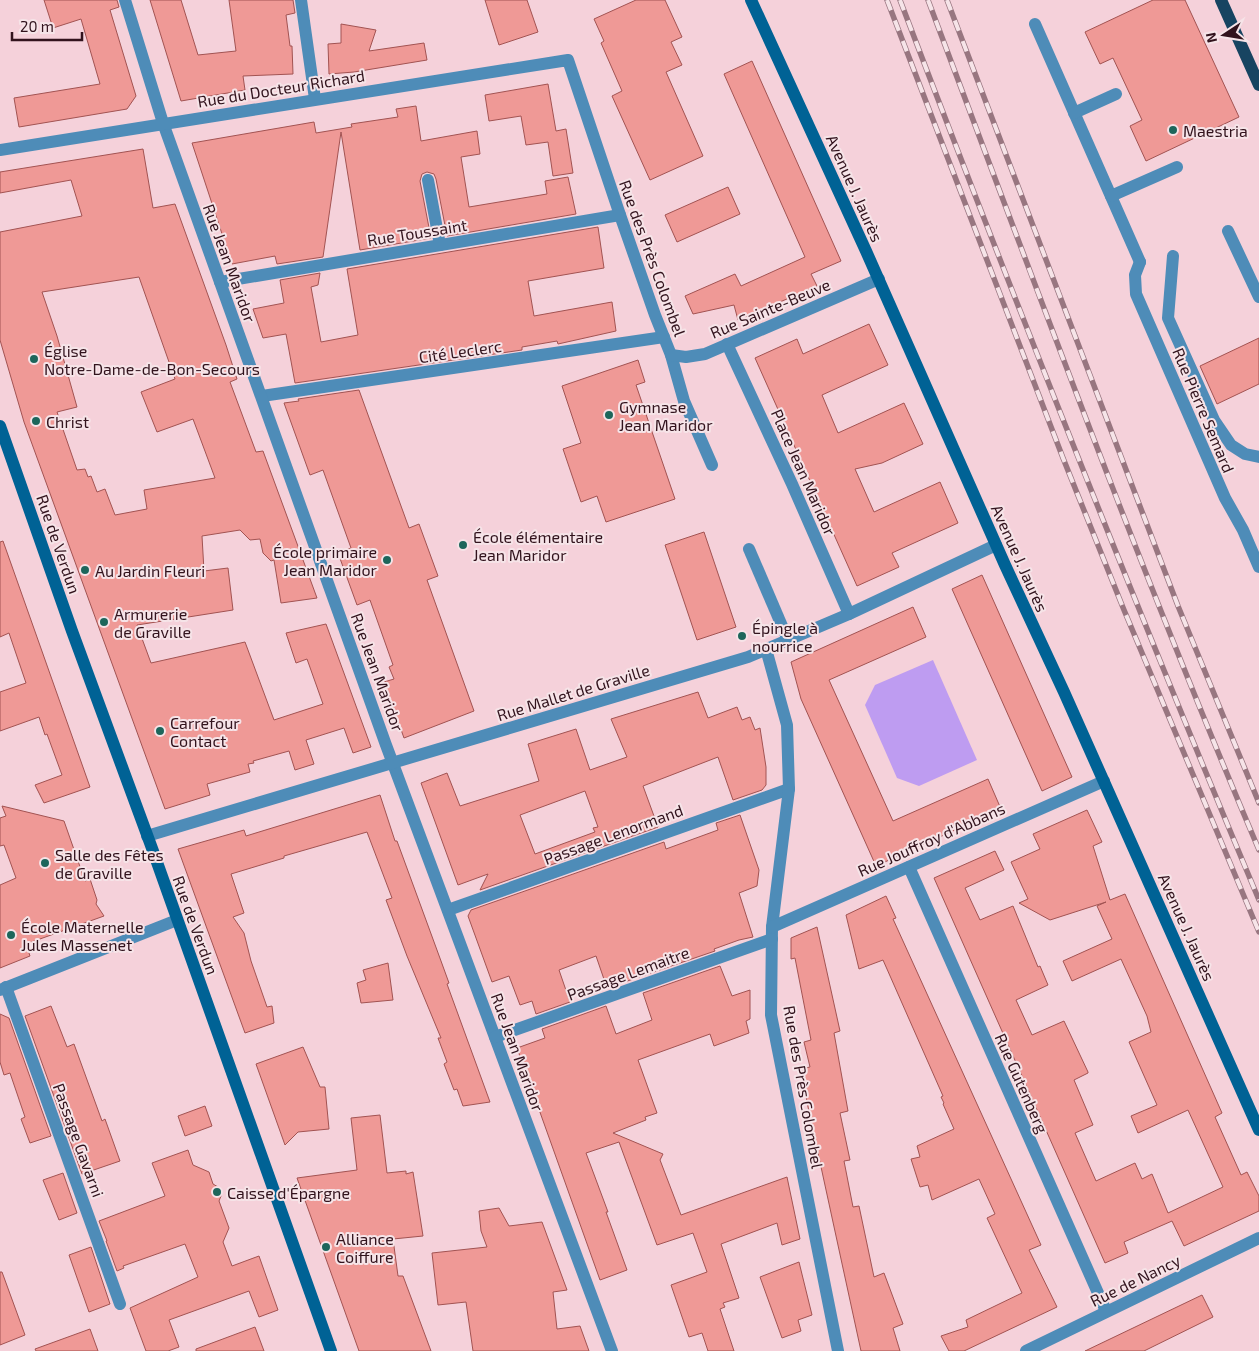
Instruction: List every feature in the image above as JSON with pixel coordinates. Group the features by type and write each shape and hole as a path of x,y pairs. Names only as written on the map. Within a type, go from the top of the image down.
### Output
{"main road":[{"path":"1221,0 1259,85"}],"street":[{"name":"Rue Jean Maridor","path":"125,0 163,123 393,762 612,1351"},
{"path":"301,0 315,99"},
{"name":"Avenue J. Jaurès","path":"752,0 1259,1130"},
{"path":"1035,24 1111,196 1177,167"},
{"name":"Rue du Docteur Richard","path":"0,150 568,60"},
{"name":"Rue des Près Colombel","path":"568,60 620,215 671,355 684,401 712,465"},
{"path":"1074,113 1116,94"},
{"path":"428,180 440,245"},
{"name":"Rue Pierre Semard","path":"1111,196 1140,262 1135,275 1136,294 1225,498 1243,530 1259,567"},
{"name":"Rue Toussaint","path":"220,282 620,215"},
{"path":"1228,231 1259,297"},
{"path":"1173,256 1168,318 1214,420 1231,445 1245,454 1259,457"},
{"name":"Rue Sainte-Beuve","path":"671,355 686,357 705,354 879,280"},
{"name":"Cité Leclerc","path":"262,396 664,337"},
{"name":"Place Jean Maridor","path":"727,344 792,484 848,614"},
{"name":"Rue de Verdun","path":"0,426 331,1351"},
{"name":"Rue Mallet de Graville","path":"147,836 738,660 848,614 996,546"},
{"path":"749,549 788,640"},
{"name":"Rue des Près Colombel","path":"766,649 787,725 789,789 772,933 771,1015 838,1351"},
{"name":"Rue Jouffroy d'Abbans","path":"772,933 909,867 1104,781"},
{"name":"Passage Lenormand","path":"448,910 789,789"},
{"name":"Rue Gutenberg","path":"909,867 1106,1311"},
{"path":"3,989 177,920"},
{"name":"Passage Lemaitre","path":"495,1037 772,933"},
{"name":"Passage Gavarni","path":"3,989 120,1304"},
{"name":"Rue de Nancy","path":"1028,1351 1106,1311 1259,1238"}],"shaded area":[{"path":"933,660 977,760 919,786 897,778 865,705 875,685"}],"building":[{"path":"44,0 117,0 119,7 110,10 136,96 127,109 19,127 14,98 100,84 81,19 53,28"},
{"path":"150,0 181,0 198,55 236,51 229,0 293,0 295,13 286,15 290,46 292,46 293,74 243,76 245,90 181,101"},
{"path":"485,0 527,0 538,32 499,45"},
{"path":"636,0 665,0 682,37 671,42 682,65 666,72 703,156 650,180 612,96 622,91 601,43 604,41 594,19"},
{"path":"1153,0 1185,0 1239,117 1146,161 1130,126 1142,120 1113,58 1100,64 1085,32"},
{"path":"341,24 376,30 369,51 424,43 427,60 354,72 329,74 328,44 341,43"},
{"path":"752,61 841,261 811,274 817,286 738,320 734,305 693,314 685,296 735,274 741,286 805,257 724,74"},
{"path":"548,84 556,131 566,129 573,173 553,176 548,142 526,145 521,116 489,121 485,95"},
{"path":"416,106 421,141 477,131 480,154 461,157 469,207 547,194 545,181 568,177 576,214 447,236 436,179 434,174 427,172 422,174 420,181 431,238 360,250 341,132 323,257 277,264 275,256 232,264 192,143 314,122 316,133 352,127 351,124 398,117 396,109"},
{"path":"143,149 153,208 175,204 237,379 230,382 256,452 263,451 317,598 281,603 274,560 271,561 263,553 260,539 250,540 240,530 202,536 204,571 228,568 233,610 137,625 151,663 245,642 274,720 323,704 307,659 296,663 286,633 326,624 371,747 353,753 344,728 306,740 314,764 295,770 289,751 253,761 254,763 248,764 250,772 207,784 210,795 165,809 24,422 0,340 0,232 82,216 71,180 0,193 0,172","holes":["139,277 175,379 141,392 157,432 193,419 215,478 144,490 147,509 115,515 105,489 97,492 91,476 88,477 85,469 77,470 57,412 77,407 57,336 42,292"]},
{"path":"728,187 740,214 677,242 665,215"},
{"path":"598,227 604,268 528,281 534,316 612,302 616,331 558,344 557,341 522,347 522,350 295,383 286,334 263,338 253,309 284,303 280,280 320,273 318,285 311,287 321,342 358,335 347,269"},
{"path":"869,324 888,365 822,395 838,433 904,403 923,444 882,463 855,469 874,512 940,482 958,523 892,553 899,567 857,586 755,358 797,339 803,354"},
{"path":"1259,338 1259,384 1217,404 1200,366"},
{"name":"Gymnase Jean Maridor","path":"638,360 645,382 636,385 675,499 606,522 597,496 581,502 563,449 581,443 562,386"},
{"path":"359,390 409,528 419,524 438,576 427,580 474,711 404,738 384,682 394,679 389,667 393,665 370,600 357,605 338,553 351,548 323,470 310,475 284,403 299,401 298,399"},
{"path":"704,532 736,627 697,640 665,545"},
{"path":"3,541 90,787 44,803 35,785 62,775 39,717 0,731 0,692 26,683 9,633 0,637 0,542"},
{"path":"982,575 1072,777 1042,791 952,589"},
{"path":"913,607 926,637 829,680 893,821 988,779 1001,809 876,866 801,699 791,662"},
{"path":"698,692 708,718 737,707 742,720 750,717 755,730 760,728 766,767 766,785 762,790 733,800 718,757 643,786 658,827 480,890 488,874 458,885 421,783 447,773 460,806 539,781 528,744 576,729 590,770 627,757 611,719","holes":["585,791 598,827 593,828 595,832 535,854 520,815"]},
{"path":"380,795 395,841 397,841 449,983 447,984 490,1102 463,1106 457,1089 454,1090 444,1064 447,1062 438,1038 441,1038 386,900 392,898 367,832 284,856 284,858 231,874 244,913 233,917 244,933 251,961 267,1007 272,1006 274,1023 245,1033 178,849 244,830 246,836"},
{"name":"Salle des Fêtes de Graville","path":"2,806 64,821 85,881 90,879 97,900 96,904 104,916 26,944 30,956 0,968 0,885 16,878 4,845 0,846 0,818 6,816"},
{"path":"1087,810 1102,842 1093,846 1110,900 1125,894 1222,1113 1215,1117 1241,1175 1247,1172 1259,1196 1259,1211 1184,1246 1172,1221 1124,1242 1128,1253 1105,1263 934,878 995,851 1004,870 965,888 980,920 1013,906 1038,967 1040,966 1048,985 1016,1000 1032,1035 1064,1021 1088,1072 1074,1080 1093,1125 1075,1133 1096,1181 1135,1163 1142,1179 1152,1174 1168,1213 1223,1187 1188,1110 1138,1133 1131,1116 1157,1105 1129,1042 1151,1032 1147,1016 1121,959 1072,981 1063,961 1112,939 1097,906 1106,902 1050,920 1019,903 1028,899 1011,862 1040,849 1033,834"},
{"path":"740,815 759,870 757,886 739,893 753,937 739,940 714,949 715,951 607,988 596,956 559,970 570,1002 536,1014 532,1001 520,1005 509,976 492,982 468,916 471,910 664,842 666,849 718,830 716,823"},
{"path":"886,896 896,918 893,919 1041,1245 1029,1250 1057,1307 964,1351 949,1351 941,1336 968,1327 966,1320 1022,1293 987,1218 995,1214 979,1179 932,1200 928,1185 920,1187 911,1159 920,1157 917,1146 954,1129 943,1104 941,1097 943,1096 883,960 859,969 846,915"},
{"path":"817,927 840,1031 834,1033 848,1111 840,1113 850,1160 844,1161 853,1207 859,1206 874,1277 884,1273 903,1324 893,1328 900,1351 861,1351 808,1107 801,1069 810,1067 804,1042 811,1040 795,958 791,959 791,938"},
{"path":"388,963 393,1000 361,1003 357,983 366,980 363,970"},
{"path":"720,966 732,996 750,990 750,1019 746,1021 749,1033 714,1046 710,1034 638,1060 657,1113 645,1117 646,1120 613,1133 663,1154 660,1160 681,1215 787,1177 800,1239 782,1245 777,1223 721,1244 739,1298 723,1303 725,1307 720,1309 734,1351 708,1351 702,1333 689,1337 671,1285 707,1272 693,1233 657,1245 619,1142 586,1153 627,1270 600,1280 517,1048 545,1038 542,1029 606,1006 616,1034 652,1020 643,993"},
{"path":"51,1006 67,1047 74,1044 102,1121 105,1119 120,1161 82,1174 25,1016"},
{"path":"0,1014 9,1018 51,1136 30,1143 21,1119 25,1117 10,1073 4,1075 0,1062"},
{"path":"303,1047 320,1087 325,1087 329,1129 298,1132 285,1145 256,1064"},
{"path":"205,1106 212,1126 185,1136 178,1116"},
{"path":"380,1115 387,1173 406,1171 406,1174 413,1172 423,1236 393,1239 398,1276 403,1276 431,1351 359,1351 297,1178 357,1170 351,1118"},
{"path":"188,1150 193,1165 209,1172 213,1184 218,1187 221,1196 219,1201 229,1228 223,1242 232,1266 259,1256 278,1310 259,1317 249,1291 169,1320 179,1347 168,1351 146,1351 130,1308 198,1277 185,1244 123,1266 124,1268 117,1271 99,1221 165,1196 152,1163"},
{"path":"63,1173 77,1213 59,1220 43,1180"},
{"path":"499,1208 509,1226 542,1222 567,1290 553,1292 557,1329 580,1326 589,1351 473,1351 466,1302 438,1305 432,1253 487,1247 481,1231 479,1211"},
{"path":"91,1247 110,1304 89,1312 69,1255"},
{"path":"799,1262 812,1315 798,1320 801,1331 782,1338 760,1277"},
{"path":"0,1272 2,1272 25,1335 0,1345"},
{"path":"1202,1295 1213,1317 1144,1351 1085,1351"},
{"path":"255,1327 264,1351 196,1351 196,1349"},
{"path":"90,1329 98,1351 36,1351 35,1349"}],"railway":[{"path":"887,0 1063,458 1124,610 1259,932"},
{"path":"900,0 1076,452 1259,900"},
{"path":"928,0 1130,533 1259,850"},
{"path":"947,0 1178,606 1259,803"}],"place":[{"name":"Maestria","path":"1173,130"},
{"name":"Église Notre-Dame-de-Bon-Secours","path":"34,359"},
{"name":"Gymnase Jean Maridor","path":"609,415"},
{"name":"Christ","path":"36,421"},
{"name":"École élémentaire Jean Maridor","path":"463,545"},
{"name":"École primaire Jean Maridor","path":"387,560"},
{"name":"Au Jardin Fleuri","path":"85,570"},
{"name":"Armurerie de Graville","path":"104,622"},
{"name":"Épingle à nourrice","path":"742,636"},
{"name":"Carrefour Contact","path":"160,731"},
{"name":"Salle des Fêtes de Graville","path":"45,863"},
{"name":"École Maternelle Jules Massenet","path":"11,935"},
{"name":"Caisse d'Épargne","path":"217,1192"},
{"name":"Alliance Coiffure","path":"326,1247"}]}
